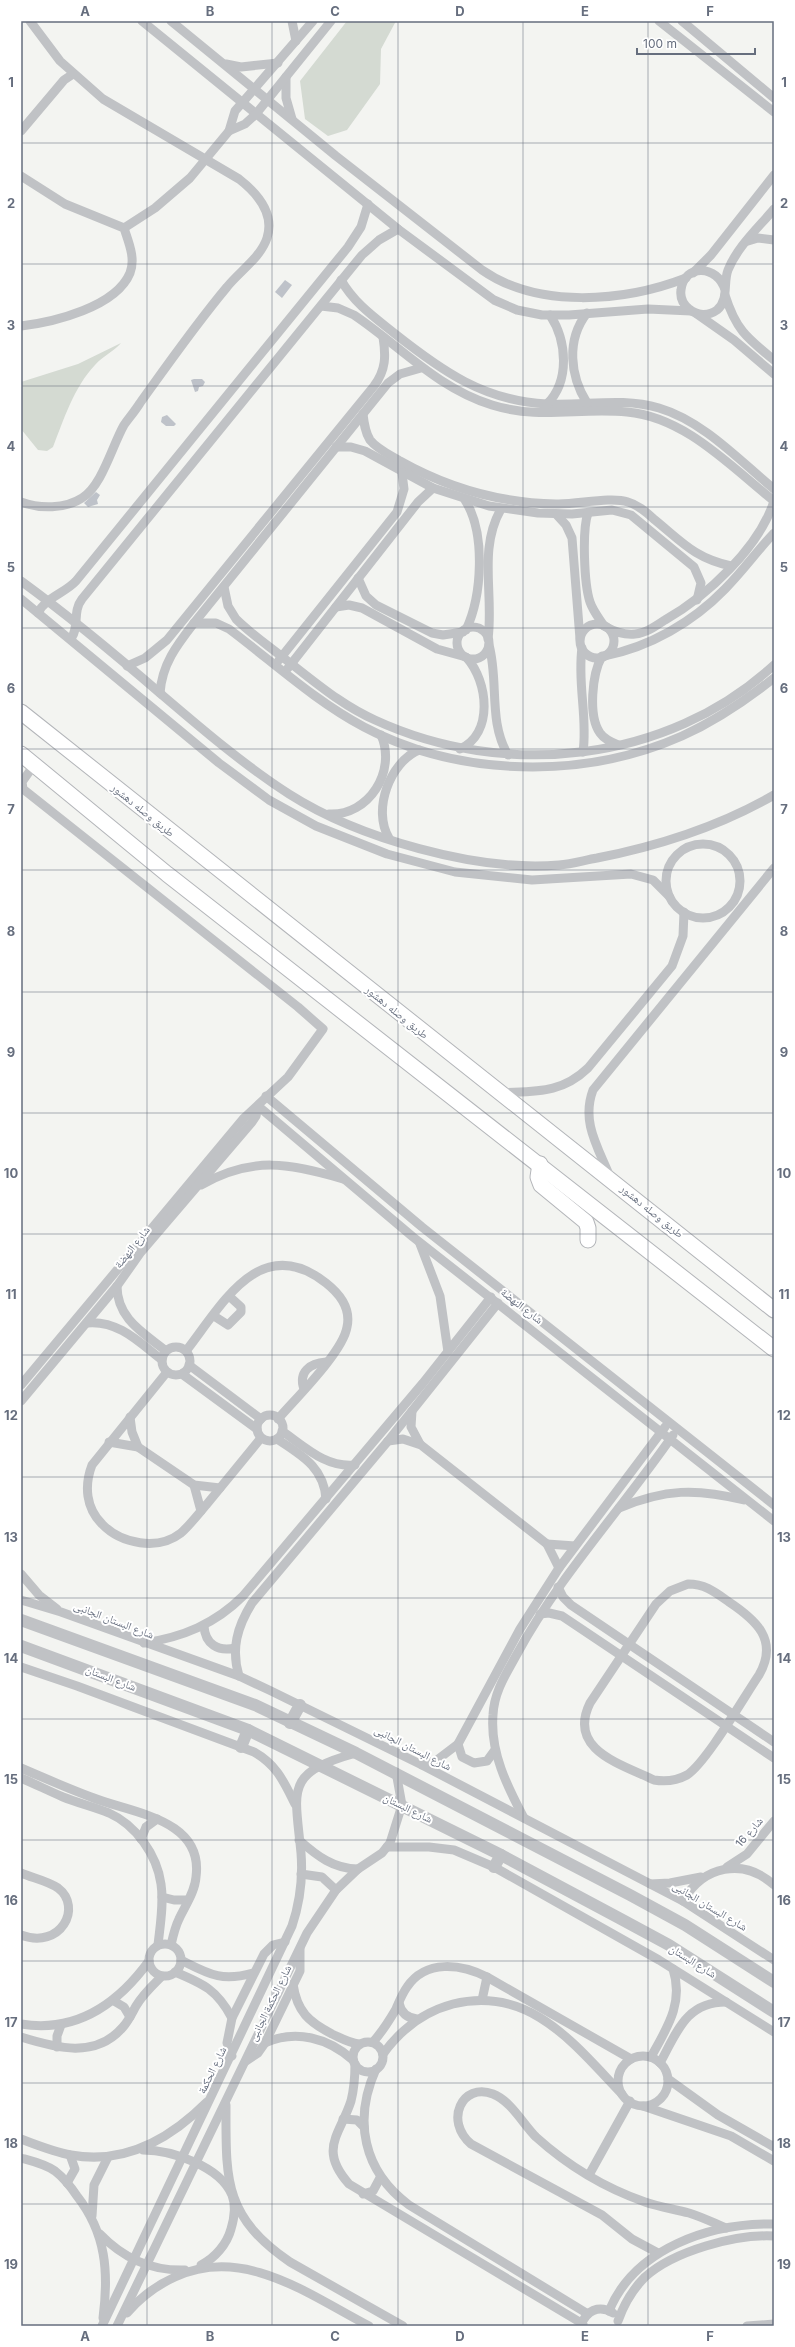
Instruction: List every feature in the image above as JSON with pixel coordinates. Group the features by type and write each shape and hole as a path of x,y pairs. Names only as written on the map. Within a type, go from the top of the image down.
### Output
{"main road":[{"name":"طريق وصله دهشور","path":"21,712 499,1093 610,1177 774,1310"},
{"path":"21,754 167,874 540,1164 774,1349"},
{"path":"540,1164 538,1177 541,1185 586,1222 589,1231 588,1240"}],"street":[{"path":"21,502 42,507 58,506 70,504 91,491 124,425 210,308 258,251 267,238 268,220 264,205 254,191 208,159 103,99 60,61 30,21"},
{"path":"142,21 398,229 494,300 518,310 550,315 648,308 707,314 717,310 725,292 727,272 731,263 774,209"},
{"path":"171,21 267,100 482,270 505,284 530,293 570,297 644,291 707,271 714,273 719,277 725,292 730,312 741,331 774,360"},
{"path":"292,21 296,41"},
{"path":"124,228 174,193 208,159 229,131 234,114 242,103 313,21"},
{"path":"229,131 245,124 256,114 331,21"},
{"path":"659,21 774,112"},
{"path":"682,21 774,98"},
{"path":"223,63 241,67 278,63"},
{"path":"21,131 64,80 73,74"},
{"path":"286,77 286,98 292,119"},
{"path":"774,175 714,251 689,276 683,284 681,296 686,307 734,340 774,374"},
{"path":"21,176 65,204 124,228"},
{"path":"38,613 47,600 63,592 76,581 348,247 361,227 368,204"},
{"path":"21,326 69,316 89,308 121,287 130,272 132,257 124,228"},
{"path":"71,639 76,624 75,610 82,598 341,280 370,247 398,229"},
{"path":"748,241 758,238 774,240"},
{"path":"341,280 360,306 447,373 489,393 519,401 547,404 631,402 671,412 701,429 774,489"},
{"path":"320,306 350,313 383,337 421,368 458,392 492,405 510,410 547,414 627,412 661,420 692,436 774,501 763,527 731,566 697,600 682,611 643,632 620,633 599,624 588,626 581,634 580,674 584,734 582,752"},
{"path":"587,313 577,328 573,345 575,378 587,403"},
{"path":"547,404 559,389 564,370 558,332 550,315"},
{"path":"128,666 145,658 167,640 374,386 381,376 385,364 383,337"},
{"path":"160,694 162,675 168,658 194,623 336,447 394,378 407,371 421,368"},
{"path":"363,414 367,434 375,445 411,467 445,482 481,494 519,502 557,504 616,500 628,502 640,507 698,555 710,561 731,566"},
{"path":"336,447 351,447 365,451 402,473 433,488 465,500 501,509 556,514 618,511 637,518 694,567 701,583 697,600"},
{"path":"275,665 397,512 404,488 402,473"},
{"path":"284,672 418,502 433,488"},
{"path":"460,749 477,736 484,717 481,681 476,669 458,646 459,638 464,631 477,597 478,543 475,523 465,500"},
{"path":"501,509 494,523 488,547 490,613 489,642 494,670 496,727 501,742 508,755"},
{"path":"588,513 584,531 588,593 592,607 613,639 611,649 603,656 595,672 593,684 595,722 603,737 618,745"},
{"path":"556,514 566,524 572,538 581,644 590,656 603,656 646,644 700,610 726,588 774,533"},
{"path":"358,578 366,596 376,605 432,634 443,635 473,628 481,630 489,642"},
{"path":"21,581 47,600 128,666 216,740 294,797 326,814 389,838 441,854 520,865 561,865 634,850 688,833 731,818 774,795"},
{"path":"224,587 228,606 236,619 334,697 374,720 416,737 460,749 508,755 545,756 582,752 618,745 667,730 708,711 741,691 774,665"},
{"path":"21,599 219,763 269,800 316,826 387,854 455,872 532,880 631,874 653,880 684,912 695,917 708,918 720,914 730,906 738,893 740,884 739,875 732,859 722,850 710,845 692,846 679,854 670,866 666,886 669,896"},
{"path":"336,607 349,605 362,608 437,649 474,659 483,656 489,642"},
{"path":"194,623 216,623 229,629 328,706 381,735 419,750 464,761 516,766 555,765 619,756 661,744 706,724 736,706 774,678"},
{"path":"326,814 347,813 365,803 372,795 378,786 386,759 386,751 381,735"},
{"path":"389,838 382,824 382,803 401,762 419,750"},
{"path":"34,765 22,782 23,789 298,1007 323,1029 288,1077 266,1096 258,1106"},
{"path":"688,833 692,846"},
{"path":"610,1177 590,1128 588,1115 589,1102 594,1090 774,868"},
{"path":"730,906 739,911"},
{"path":"499,1093 554,1090 578,1078 588,1068 672,966 683,936 684,912"},
{"name":"شارع النهضة","path":"266,1096 422,1227 774,1505"},
{"name":"شارع النهضة","path":"258,1106 417,1240 774,1521"},
{"name":"شارع النهضة","path":"21,1401 117,1286 138,1250 195,1189 252,1122 256,1116 258,1106"},
{"name":"شارع النهضة","path":"22,1384 138,1250 248,1113 258,1106"},
{"path":"195,1189 228,1173 263,1165 296,1166 346,1180"},
{"path":"422,1227 417,1240 440,1296 448,1352"},
{"path":"186,1351 229,1296 249,1276 273,1266 286,1264 298,1266 319,1277 343,1300 348,1318 344,1338 326,1362 278,1419 280,1435 316,1469 324,1483 326,1499"},
{"path":"117,1286 118,1300 127,1319 166,1351"},
{"path":"214,1316 228,1325 242,1311 240,1305 229,1296"},
{"path":"143,1644 178,1636 204,1626 225,1613 243,1596 388,1441 412,1411 448,1352 494,1300"},
{"path":"239,1676 235,1648 240,1624 252,1603 317,1517 326,1499 426,1386 494,1300"},
{"path":"87,1323 104,1323 121,1329 162,1360 167,1372"},
{"path":"162,1360 166,1351 176,1347 186,1351 190,1360 189,1365 182,1374"},
{"path":"189,1365 261,1419"},
{"path":"167,1372 177,1375 182,1374 257,1429 261,1438 268,1441 280,1435"},
{"path":"167,1372 109,1442 92,1465 87,1482 88,1496 92,1512 105,1527 132,1541 161,1542 181,1533 261,1438"},
{"path":"22,1384 32,1389"},
{"path":"412,1411 411,1427 421,1445"},
{"path":"261,1419 272,1416 278,1419"},
{"path":"130,1417 132,1432 138,1447"},
{"path":"257,1429 261,1419"},
{"path":"422,1765 445,1755 458,1744 524,1632 559,1568 669,1421"},
{"path":"524,1818 505,1778 495,1750 493,1720 498,1690 524,1632 540,1614 575,1564 678,1428"},
{"path":"280,1435 324,1460 339,1465 355,1465"},
{"path":"388,1441 407,1439 421,1445 547,1544 559,1568"},
{"path":"109,1442 138,1447 194,1485 220,1488"},
{"path":"194,1485 201,1511"},
{"path":"618,1509 649,1496 682,1491 716,1493 748,1501"},
{"path":"547,1544 575,1546"},
{"path":"566,1558 575,1564"},
{"path":"21,1574 40,1595 61,1612"},
{"path":"688,1584 707,1586 752,1618 763,1633 766,1642 765,1660 762,1669 726,1725 695,1769 680,1778 671,1781 654,1780 600,1754 593,1748 585,1731 586,1712 630,1644 656,1604 670,1591 688,1584"},
{"path":"558,1587 563,1597 571,1605 774,1742"},
{"name":"شارع البستان الجانبى","path":"21,1600 61,1612 143,1644 239,1676 300,1705 422,1765 647,1884 683,1901 774,1960"},
{"path":"540,1614 549,1613 562,1616 774,1758"},
{"path":"21,1620 255,1705 290,1723 396,1772 685,1925 774,1982"},
{"path":"204,1626 204,1633 211,1644 222,1650 235,1648"},
{"name":"شارع البستان","path":"21,1646 248,1730 501,1855 669,1945 774,2012"},
{"path":"21,1667 78,1686 241,1747 266,1759 273,1765 284,1780 295,1809"},
{"path":"290,1723 300,1705"},
{"path":"241,1747 248,1730"},
{"path":"458,1744 462,1757 474,1763 487,1761 495,1750"},
{"path":"295,1809 296,1796 302,1781 320,1765 356,1753"},
{"path":"21,1768 92,1798 157,1819 180,1832 194,1854 196,1877 188,1900 178,1921 171,1945"},
{"path":"118,2326 300,1948 316,1918 336,1890 358,1869 387,1848 396,1828 402,1805 396,1772"},
{"path":"21,1778 61,1796 110,1814 133,1830 141,1839 156,1866 162,1896 158,1945"},
{"name":"شارع الحكمة","path":"102,2326 285,1942 297,1909 301,1874 295,1809"},
{"path":"141,1839 146,1827 157,1819"},
{"name":"شارع 16","path":"722,1870 747,1854 774,1821"},
{"path":"299,1840 324,1860 341,1867 358,1869"},
{"path":"387,1848 429,1847 454,1850 494,1868 673,1969 774,2032"},
{"path":"494,1868 501,1855"},
{"path":"647,1884 681,1882 722,1870 738,1868 752,1871 766,1878 774,1885"},
{"path":"21,1873 58,1888 64,1895 68,1912 62,1928 48,1938 40,1940 21,1935"},
{"path":"301,1874 322,1877 336,1890"},
{"path":"683,1901 688,1892 704,1876"},
{"path":"162,1896 174,1900 188,1900"},
{"path":"232,2056 227,2043 232,2018 253,1973 268,1949 279,1943 285,1942"},
{"path":"21,2024 46,2026 61,2025 94,2013 114,2001 132,1982 148,1961 153,1949 158,1945 171,1945 176,1949 181,1960 216,1977 234,1977 253,1973"},
{"name":"شارع الحكمة الجانبى","path":"246,2061 258,2053 265,2043 301,1965 300,1948"},
{"path":"175,1972 181,1960"},
{"path":"148,1961 151,1968 162,1976"},
{"path":"293,1984 301,2009 313,2024 349,2042 359,2044 373,2042 387,2024 407,1986 421,1974 429,1970 450,1966 474,1971 631,2059"},
{"path":"651,2057 675,2008 677,1993 673,1969"},
{"path":"21,2037 58,2047 82,2049 95,2046 115,2035 130,2017 144,1995 162,1976 175,1972 211,1989 223,2002 232,2018"},
{"path":"482,2000 487,1977"},
{"path":"588,2314 409,2205 380,2178 368,2151 364,2127 367,2097 376,2069 382,2062 383,2054 398,2035 417,2019 449,2006 482,2000 510,2003 547,2022 572,2043 630,2102 731,2136 774,2161"},
{"path":"114,2001 124,2007 130,2017"},
{"path":"660,2063 683,2021 689,2015 706,2005 726,2002"},
{"path":"399,2003 403,2013 417,2019"},
{"path":"58,2047 57,2036 61,2025"},
{"path":"265,2043 289,2036 306,2035 340,2051 354,2062 362,2071 376,2069"},
{"path":"373,2042 379,2047 383,2054"},
{"path":"359,2044 354,2049 353,2092 343,2119 335,2135 334,2148 335,2162 338,2170 349,2184 363,2194 468,2255 583,2325 588,2314 600,2309 609,2311 618,2323"},
{"path":"622,2094 618,2081 622,2068 631,2059 641,2056 651,2057 660,2063 666,2070 668,2079 667,2086 660,2098 648,2105 641,2105"},
{"path":"668,2079 718,2115 774,2147"},
{"path":"658,2253 632,2239 602,2215 471,2144 460,2132 457,2125 460,2106 473,2095 479,2093 493,2094 507,2105 524,2125 548,2147 589,2175 632,2197 691,2214 726,2228"},
{"path":"21,2139 70,2155 108,2157 139,2150 178,2128 212,2096"},
{"path":"118,2326 132,2308 149,2292 211,2259 224,2245 233,2221 232,2195 226,2170 226,2102"},
{"path":"589,2175 630,2102"},
{"path":"343,2119 357,2120 364,2127"},
{"path":"139,2150 166,2152 196,2163 212,2174 232,2195 254,2231 277,2253 400,2325"},
{"path":"67,2183 75,2170 70,2155"},
{"path":"92,2217 94,2185 108,2157"},
{"path":"21,2158 47,2167 67,2183 92,2217 100,2233 104,2251 105,2288 102,2326"},
{"path":"363,2194 373,2191 380,2178"},
{"path":"609,2311 621,2286 629,2276 658,2253 682,2242 726,2228 773,2222 773,2236 736,2239 711,2245 686,2254 656,2269 632,2292 622,2309 618,2323"},
{"path":"100,2233 115,2248 133,2259 147,2265 167,2270 191,2270 228,2265 261,2271 369,2326"},
{"path":"468,2255 475,2245"},
{"path":"747,2326 774,2324"}],"shaded area":[{"path":"347,21 396,21 381,49 380,84 347,130 328,136 305,119 300,81"},
{"path":"285,280 292,285 282,298 275,292"},
{"path":"121,343 98,362 81,383 70,404 53,447 47,451 38,450 21,429 21,382 78,364"},
{"path":"202,379 205,382 203,386 199,387 198,391 195,392 191,380"},
{"path":"167,415 176,424 174,426 166,426 161,422 162,417"},
{"path":"96,492 100,495 97,500 98,504 88,507 84,503"}]}
